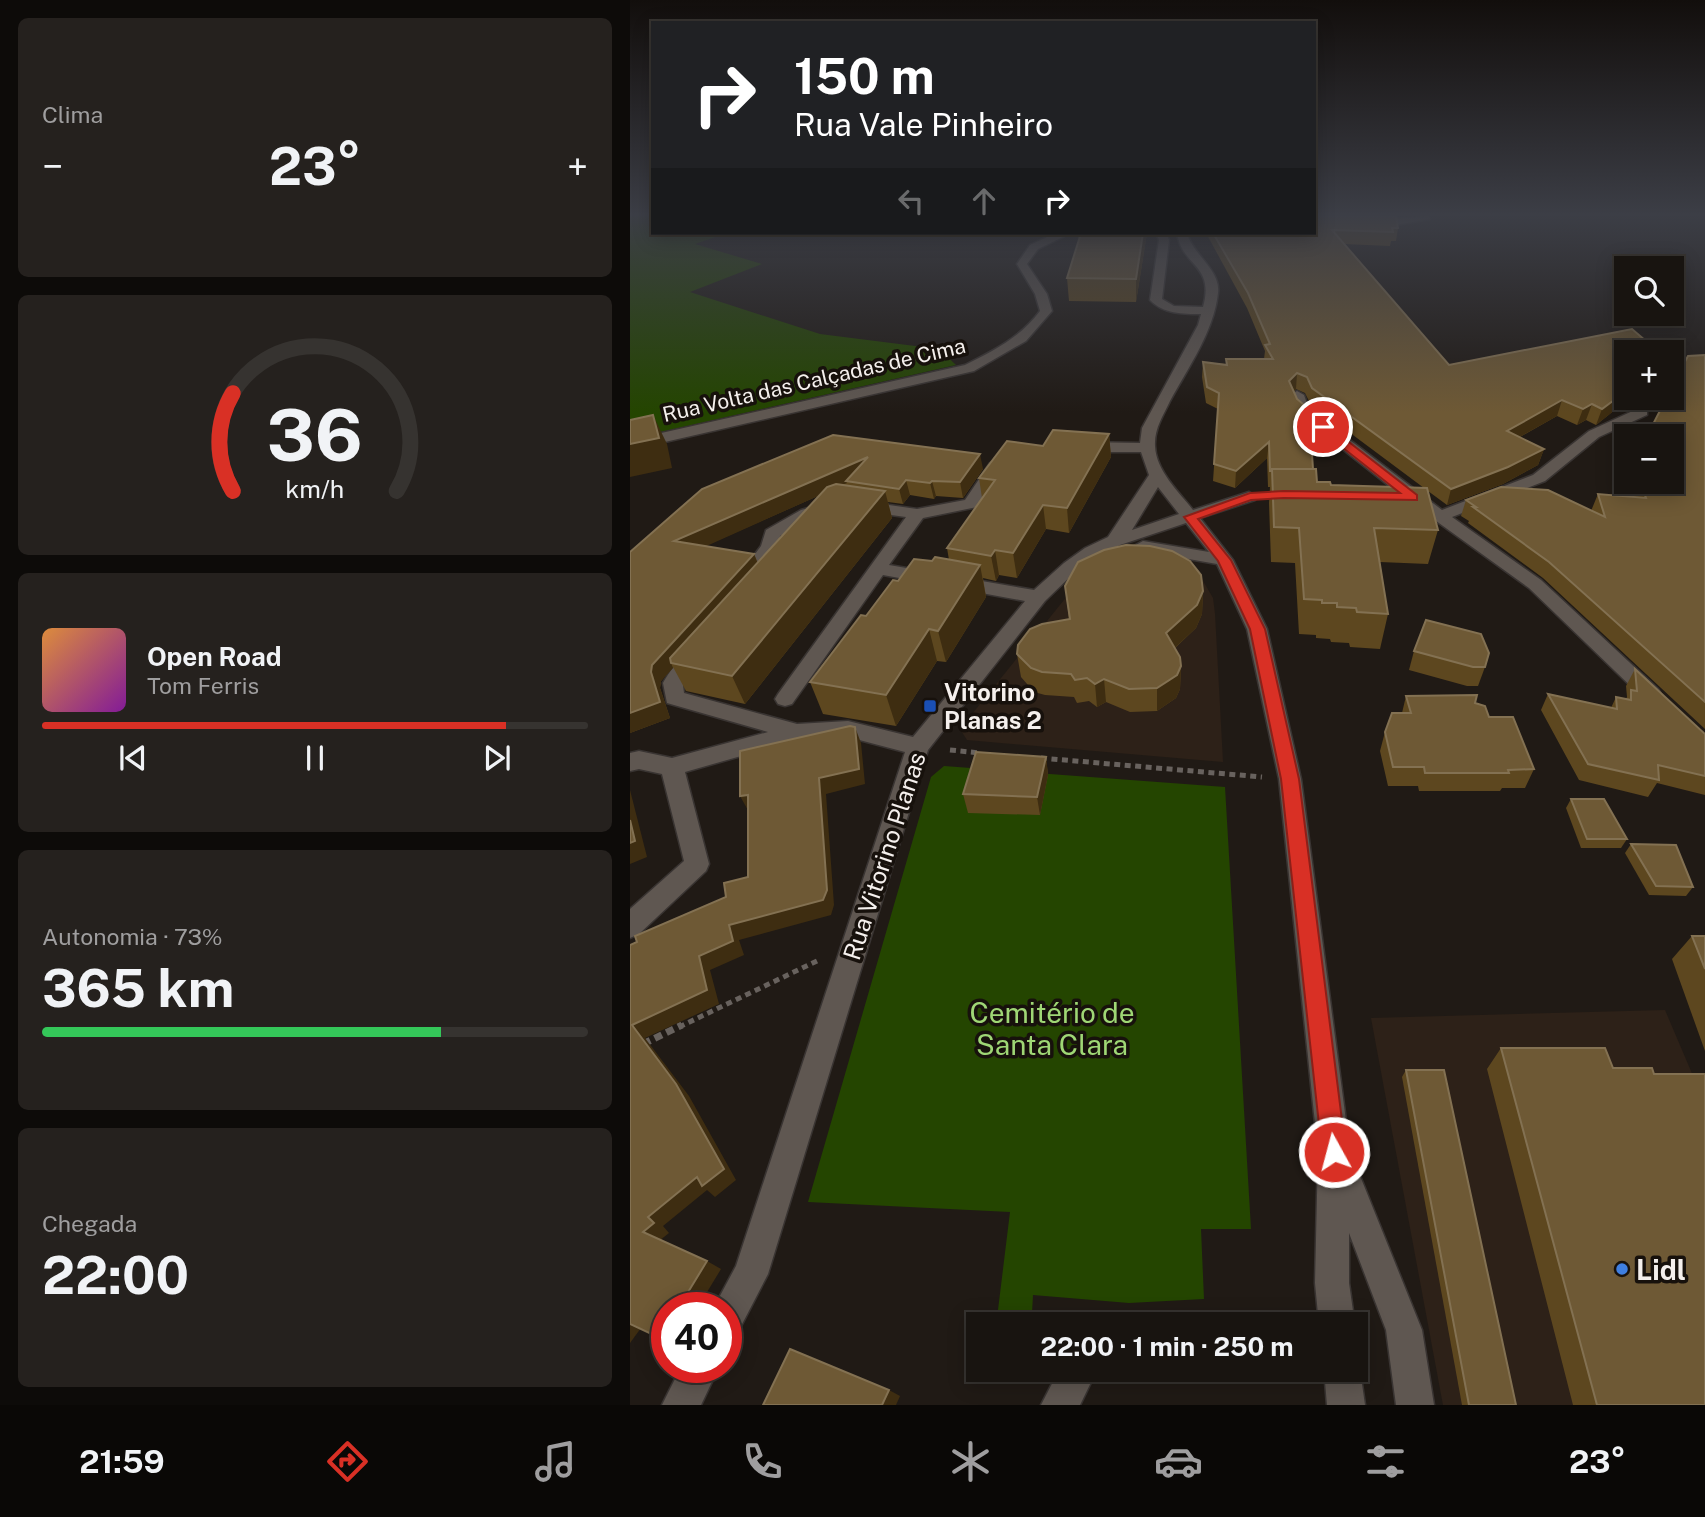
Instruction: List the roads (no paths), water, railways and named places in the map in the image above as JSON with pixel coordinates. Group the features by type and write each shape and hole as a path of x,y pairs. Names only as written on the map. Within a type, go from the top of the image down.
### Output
{"street":[{"name":"Rua Volta das Calçadas de Cima","path":"630,445 969,368 1008,348 1034,330 1046,312 1041,294 1033,282"},
{"path":"1158,282 1156,300 1161,305 1208,311"},
{"path":"1211,282 1213,291 1204,325 1149,428 1147,447 1157,475 1224,560 1257,629 1290,779 1334,1152 1332,1283 1335,1312"},
{"path":"1297,394 1303,411 1413,497 1535,584 1665,707"},
{"path":"1440,516 1539,478 1594,434 1642,412"},
{"path":"1073,447 1147,447"},
{"path":"755,590 774,569 761,558 771,547 772,534 807,514 843,503 917,514 971,504 1000,457"},
{"name":"Rua Vitorino Planas","path":"741,1292 751,1274 918,747 1038,597 1070,567 1114,541 1129,522 1157,475"},
{"path":"1129,522 1255,496"},
{"path":"1387,497 1413,497"},
{"path":"1114,541 1186,512"},
{"path":"786,699 917,514"},
{"path":"1114,541 1224,560"},
{"path":"878,569 1038,597"},
{"path":"709,642 673,683 674,698 797,732"},
{"path":"630,762 639,760 673,767 797,732 848,729 918,747"},
{"path":"630,926 697,864 673,767"},
{"path":"1334,1152 1404,1329 1415,1405"},
{"path":"1060,1405 1072,1382"},
{"path":"1343,1382 1346,1405"},
{"path":"681,1405 693,1383"}],"place":[{"name":"Vitorino Planas 2","path":"930,706"},
{"name":"Lidl","path":"1622,1269"}],"park label":[{"name":"Cemitério de Santa Clara","path":"1052,1028"}]}
